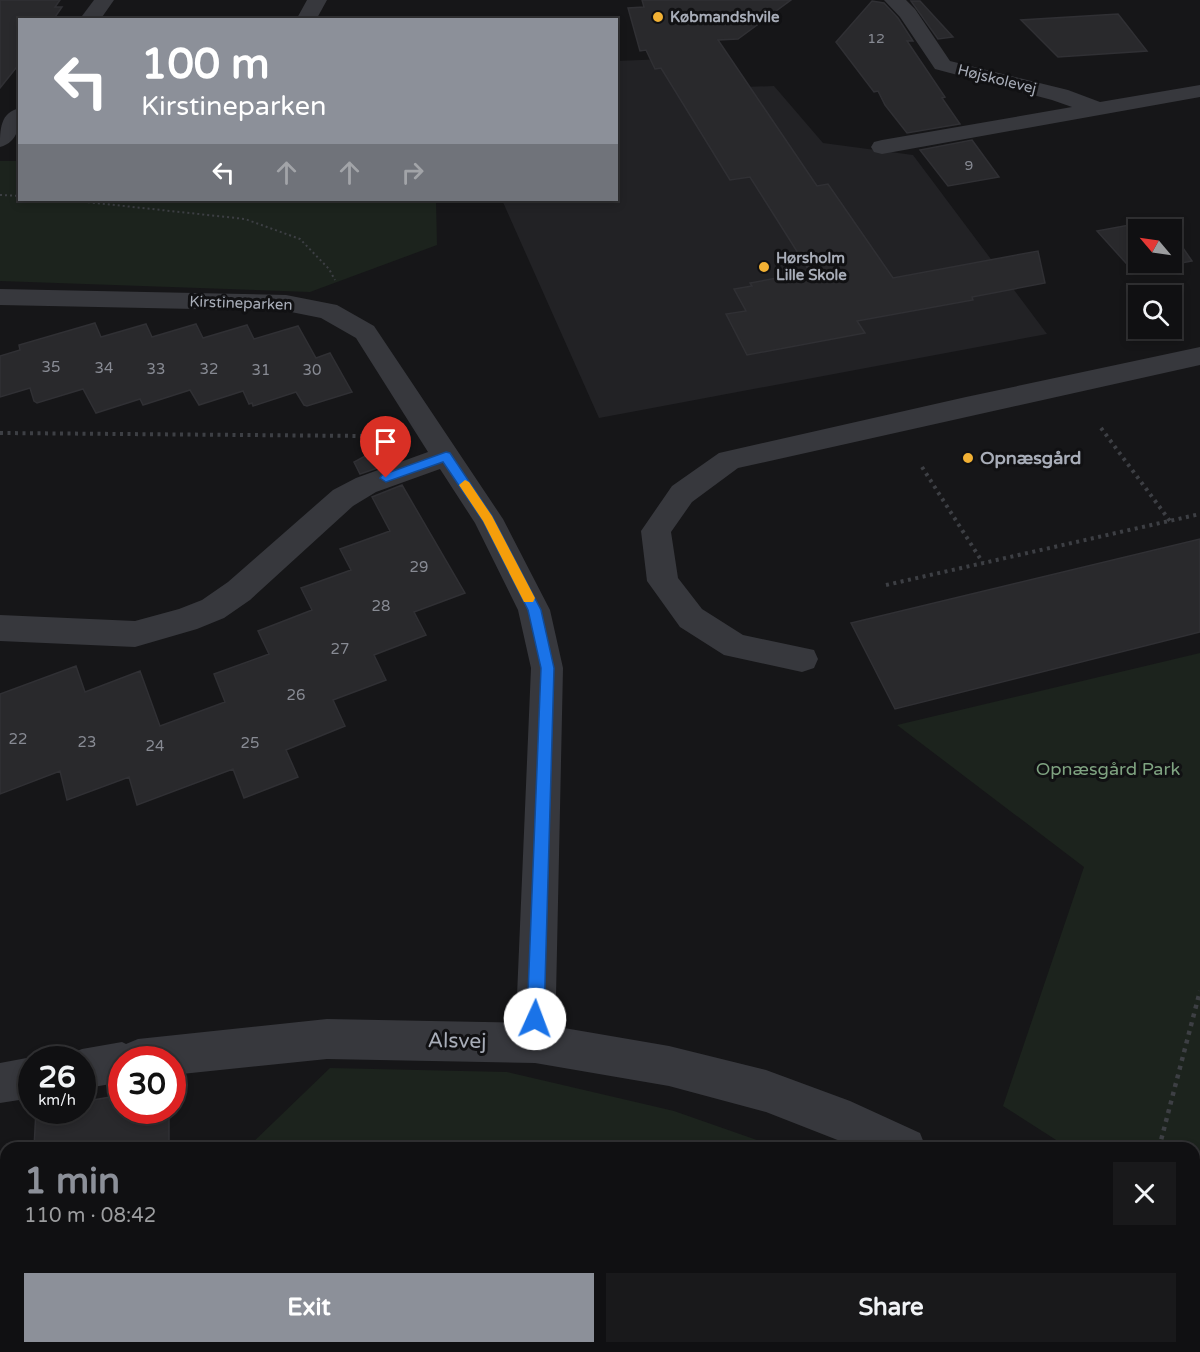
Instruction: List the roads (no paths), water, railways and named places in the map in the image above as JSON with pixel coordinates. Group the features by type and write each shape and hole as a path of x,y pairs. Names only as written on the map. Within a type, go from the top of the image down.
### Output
{"street":[{"path":"90,18 104,0"},
{"path":"307,18 317,0"},
{"name":"Højskolevej","path":"894,0 908,13 942,65 1059,95 1096,108"},
{"name":"Højskolevej","path":"882,147 1200,91"},
{"path":"0,140 18,117"},
{"name":"Kirstineparken","path":"0,297 286,303 328,311 365,333 488,519 534,610 547,668 534,1043"},
{"path":"802,659 735,646 691,618 663,581 656,531 682,494 729,460 1200,356"},
{"path":"0,628 135,634 186,620 213,609 239,591 343,498 366,485 446,456"},
{"name":"Alsvej","path":"186,1054 327,1039 534,1043 669,1065 766,1091 850,1122 892,1142"},
{"path":"0,1083 18,1080"}],"place":[{"name":"Købmandshvile","path":"658,17"},
{"name":"Hørsholm Lille Skole","path":"764,267"},
{"name":"Opnæsgård","path":"968,458"}],"park label":[{"name":"Opnæsgård Park","path":"1108,769"}]}
